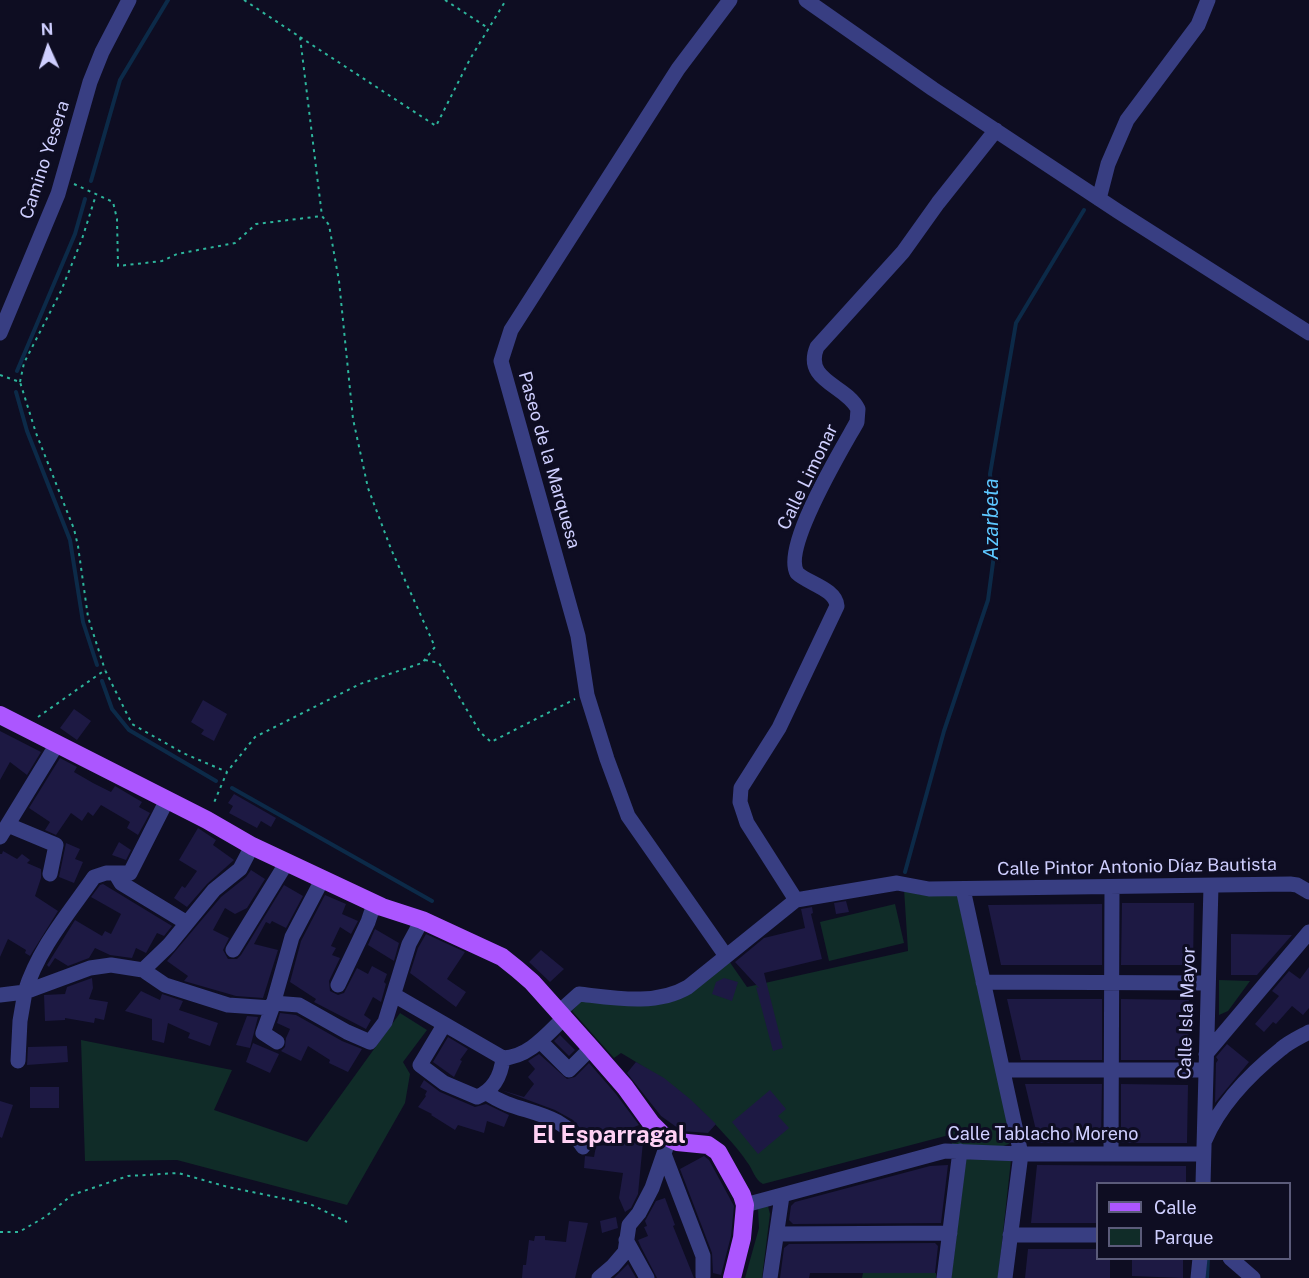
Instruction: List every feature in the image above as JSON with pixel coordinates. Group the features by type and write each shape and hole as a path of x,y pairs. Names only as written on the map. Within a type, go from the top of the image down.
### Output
{"main road":[{"path":"0,715 322,880 374,904 422,920 502,957 532,982 625,1086 651,1123 665,1153 677,1142 702,1144 713,1148 721,1157 745,1205 742,1238 732,1278"}],"street":[{"name":"Camino Yesera","path":"0,333 63,179 90,82 102,52 129,0"},
{"name":"Paseo de la Marquesa","path":"726,957 628,816 587,695 578,636 501,361 511,330 678,69 730,0"},
{"path":"806,0 933,89 1099,199 1309,333"},
{"path":"1099,199 1108,164 1127,120 1198,25 1208,0"},
{"name":"Calle Limonar","path":"796,900 747,823 741,810 739,794 779,728 837,606 832,595 794,569 794,557 808,514 859,416 855,404 816,371 813,363 814,354 817,347 903,252 938,203 996,130"},
{"path":"50,874 56,845 4,831 57,744"},
{"path":"18,1060 20,1021 31,973 49,942 94,877 106,873 130,873 168,800"},
{"path":"143,970 169,945 214,890 240,869 252,846"},
{"path":"233,950 287,862"},
{"path":"115,873 121,883 187,923"},
{"path":"277,1042 263,1033 292,937 322,880"},
{"path":"394,995 503,1058 514,1058 540,1041 579,994 635,999 670,996 688,987 796,900 902,882 923,889 963,889 1020,1154 1005,1278"},
{"name":"Calle Pintor Antonio Díaz Bautista","path":"963,889 1290,884 1298,885 1309,892"},
{"name":"Calle Isla Mayor","path":"1203,1182 1210,886"},
{"path":"1111,1154 1112,887"},
{"path":"338,985 368,922 374,904"},
{"path":"0,995 25,992 90,968 111,965 143,970 165,985 228,1005 299,1005 370,1042 385,1022 409,944 422,920"},
{"path":"1206,1054 1309,932"},
{"path":"983,982 1208,983"},
{"path":"444,1025 420,1065 444,1083 477,1097 487,1093 502,1069 503,1058"},
{"path":"1203,1148 1216,1118 1255,1072 1282,1048 1309,1032"},
{"path":"540,1041 569,1070 591,1048"},
{"path":"1003,1070 1205,1070"},
{"path":"487,1093 495,1099 550,1118 576,1135 583,1147"},
{"name":"Calle Tablacho Moreno","path":"745,1205 945,1150 1020,1154 1111,1154 1203,1148"},
{"path":"944,1278 960,1151"},
{"path":"599,1278 624,1252 629,1225 643,1205 665,1153"},
{"path":"665,1153 702,1256 706,1277"},
{"path":"770,1278 782,1196"},
{"path":"777,1234 950,1233"},
{"path":"1010,1235 1096,1235"},
{"path":"627,1240 647,1278"},
{"path":"1198,1278 1200,1260"},
{"path":"1232,1260 1253,1278"}],"path":[{"path":"244,0 436,126 488,28 506,0"},
{"path":"445,0 488,28"},
{"path":"207,820 227,772 255,736 360,684 422,663 435,647 391,549 368,488 353,419 339,281 329,225 322,216 300,37"},
{"path":"63,179 113,202 117,219 118,266 162,261 177,254 235,243 256,224 322,216"},
{"path":"96,195 82,239 61,291 24,363 20,382 36,433 74,529 88,617 105,670 132,724 183,753 227,772"},
{"path":"0,375 20,382"},
{"path":"424,660 439,663 480,732 491,742 568,702 587,695"},
{"path":"23,727 105,670"},
{"path":"0,1232 19,1232 45,1217 72,1195 128,1176 178,1173 228,1187 310,1204 347,1222"}],"green space":[{"path":"904,889 921,895 957,894 1012,1141 1007,1145 975,1147 952,1144 949,1135 763,1184 736,1147 692,1102 659,1076 621,1053 614,1058 572,1011 582,1000 642,1005 729,961 747,987 908,951"},
{"path":"895,904 904,943 829,961 820,922"},
{"path":"1219,980 1250,981 1228,1011 1219,1015"},
{"path":"400,1013 427,1030 403,1062 410,1074 405,1103 347,1205 177,1160 85,1161 81,1040 232,1070 214,1110 307,1142"},
{"path":"966,1158 1011,1160 998,1278 951,1278"},
{"path":"768,1206 770,1214 762,1278 745,1278 759,1228 758,1208"},
{"path":"863,1273 936,1273 936,1278 862,1278"}],"building":[{"path":"203,700 227,714 214,741 201,734 204,730 191,722"},
{"path":"74,709 91,721 77,740 60,728"},
{"path":"0,731 41,752 27,775 10,762 0,780"},
{"path":"60,758 77,767 74,772 93,783 111,792 115,786 142,802 139,807 150,813 138,835 127,828 130,822 101,805 93,816 88,812 82,821 71,813 56,835 45,830 50,822 29,808"},
{"path":"234,794 276,818 271,827 261,821 257,828 229,813 233,806 228,803"},
{"path":"198,828 216,840 213,845 234,860 207,884 187,907 174,898 182,886 185,888 197,871 179,860"},
{"path":"119,842 131,850 126,860 112,855"},
{"path":"66,843 80,849 75,859 83,862 74,883 59,877"},
{"path":"3,851 17,859 22,854 30,860 27,863 41,869 41,878 35,896 58,911 30,956 25,953 26,950 8,939 0,957 0,854"},
{"path":"251,870 265,879 247,908 235,914 225,908 213,930 229,938 223,950 228,959 237,959 241,955 284,885 303,896 286,928 272,921 270,924 266,922 254,944 278,950 263,998 236,996 184,981 188,976 167,961 221,897 246,877"},
{"path":"103,884 172,926 164,936 157,933 146,953 136,948 132,958 110,955 95,948 89,958 68,966 55,958 49,967 47,965 75,920 102,936 105,931 111,934 121,914 91,897"},
{"path":"325,895 346,904 342,914 358,921 351,934 340,927 331,946 336,948 332,955 340,958 329,981 330,991 338,995 344,993 357,968 368,974 372,966 387,974 381,1002 373,997 364,1015 371,1020 366,1029 314,1002 316,999 290,982 301,941"},
{"path":"846,901 849,912 836,914 834,903"},
{"path":"1122,903 1194,903 1193,965 1121,965"},
{"path":"1102,904 1102,965 1001,965 988,905"},
{"path":"812,907 813,913 811,914 822,959 764,973 783,1048 773,1051 756,987 759,988 735,962 764,938 805,928 801,909"},
{"path":"375,929 399,943 394,961 368,945"},
{"path":"426,934 465,952 447,979 466,992 456,1007 410,973 418,948"},
{"path":"1231,934 1292,935 1257,975 1231,975"},
{"path":"541,950 564,969 550,982 529,962"},
{"path":"1309,967 1309,1008 1303,1015 1292,1006 1276,1024 1273,1022 1264,1032 1255,1024 1279,996 1272,991 1289,971 1300,979"},
{"path":"92,978 93,988 89,999 108,1002 104,1020 95,1018 94,1023 65,1018 65,1020 45,1021 44,995 65,994 67,987"},
{"path":"724,978 738,982 732,1001 712,994 716,982"},
{"path":"141,991 160,1000 162,994 183,1001 179,1010 218,1023 210,1046 188,1038 190,1033 168,1023 164,1043 152,1040 152,1019 125,1011"},
{"path":"1007,999 1102,999 1102,1060 1021,1060"},
{"path":"1121,999 1189,1000 1188,1060 1121,1060"},
{"path":"280,1013 296,1015 342,1041 362,1049 348,1072 329,1063 330,1060 308,1046 301,1061 281,1051 285,1047 290,1029 277,1023"},
{"path":"247,1016 258,1017 250,1048 236,1045"},
{"path":"560,1035 575,1050 569,1056 554,1041"},
{"path":"448,1037 468,1049 460,1060 462,1061 454,1077 433,1062"},
{"path":"253,1043 279,1054 270,1073 246,1062"},
{"path":"1227,1044 1249,1062 1215,1103 1218,1060 1216,1057"},
{"path":"67,1046 68,1062 27,1065 28,1047"},
{"path":"539,1054 567,1079 575,1077 589,1063 639,1125 596,1143 598,1133 586,1135 573,1120 555,1110 501,1090 524,1097 534,1084 528,1077 535,1069 528,1061"},
{"path":"636,1062 664,1078 716,1124 708,1133 682,1131 661,1116 627,1073"},
{"path":"424,1080 440,1092 475,1107 486,1104 509,1115 504,1127 487,1121 484,1133 458,1125 455,1130 418,1107 426,1096 427,1091 420,1087"},
{"path":"1025,1084 1102,1084 1101,1142 1039,1143"},
{"path":"1121,1084 1188,1085 1187,1143 1121,1143"},
{"path":"30,1087 59,1087 59,1108 30,1108"},
{"path":"770,1090 786,1109 778,1116 789,1128 758,1154 732,1122"},
{"path":"0,1101 13,1105 2,1138 0,1137"},
{"path":"643,1142 638,1194 631,1208 625,1212 619,1198 623,1173 584,1168 585,1156 594,1157 596,1146"},
{"path":"704,1156 709,1160 734,1206 731,1236 721,1275 713,1273 712,1253 680,1169"},
{"path":"948,1165 941,1223 793,1224 789,1220 791,1206 795,1202 930,1166"},
{"path":"1037,1165 1186,1166 1186,1182 1096,1182 1096,1223 1031,1223"},
{"path":"665,1198 675,1225 673,1226 694,1278 657,1278 638,1240 648,1236 644,1227 647,1226 645,1221 656,1201"},
{"path":"616,1217 618,1228 602,1233 600,1221"},
{"path":"569,1221 588,1223 575,1278 522,1278 529,1240 534,1241 535,1236 545,1236 545,1240 566,1242"},
{"path":"935,1243 938,1246 935,1273 810,1273 809,1278 780,1278 784,1248 789,1244"},
{"path":"1028,1249 1096,1249 1096,1260 1110,1260 1110,1278 1025,1278"},
{"path":"1132,1260 1183,1260 1183,1278 1132,1276"},
{"path":"628,1264 636,1278 614,1278"}],"waterway":[{"path":"91,181 120,80 168,0"},
{"path":"17,371 75,234 85,199"},
{"name":"Azarbeta","path":"905,872 944,731 988,600 996,540 990,474 1016,323 1084,210"},
{"path":"16,392 27,431 70,540 83,622 97,665"},
{"path":"102,681 112,709 129,730 216,781"},
{"path":"232,788 432,901"},
{"path":"1207,1278 1208,1260"}],"district":[{"name":"El Esparragal","path":"609,1136"}]}
